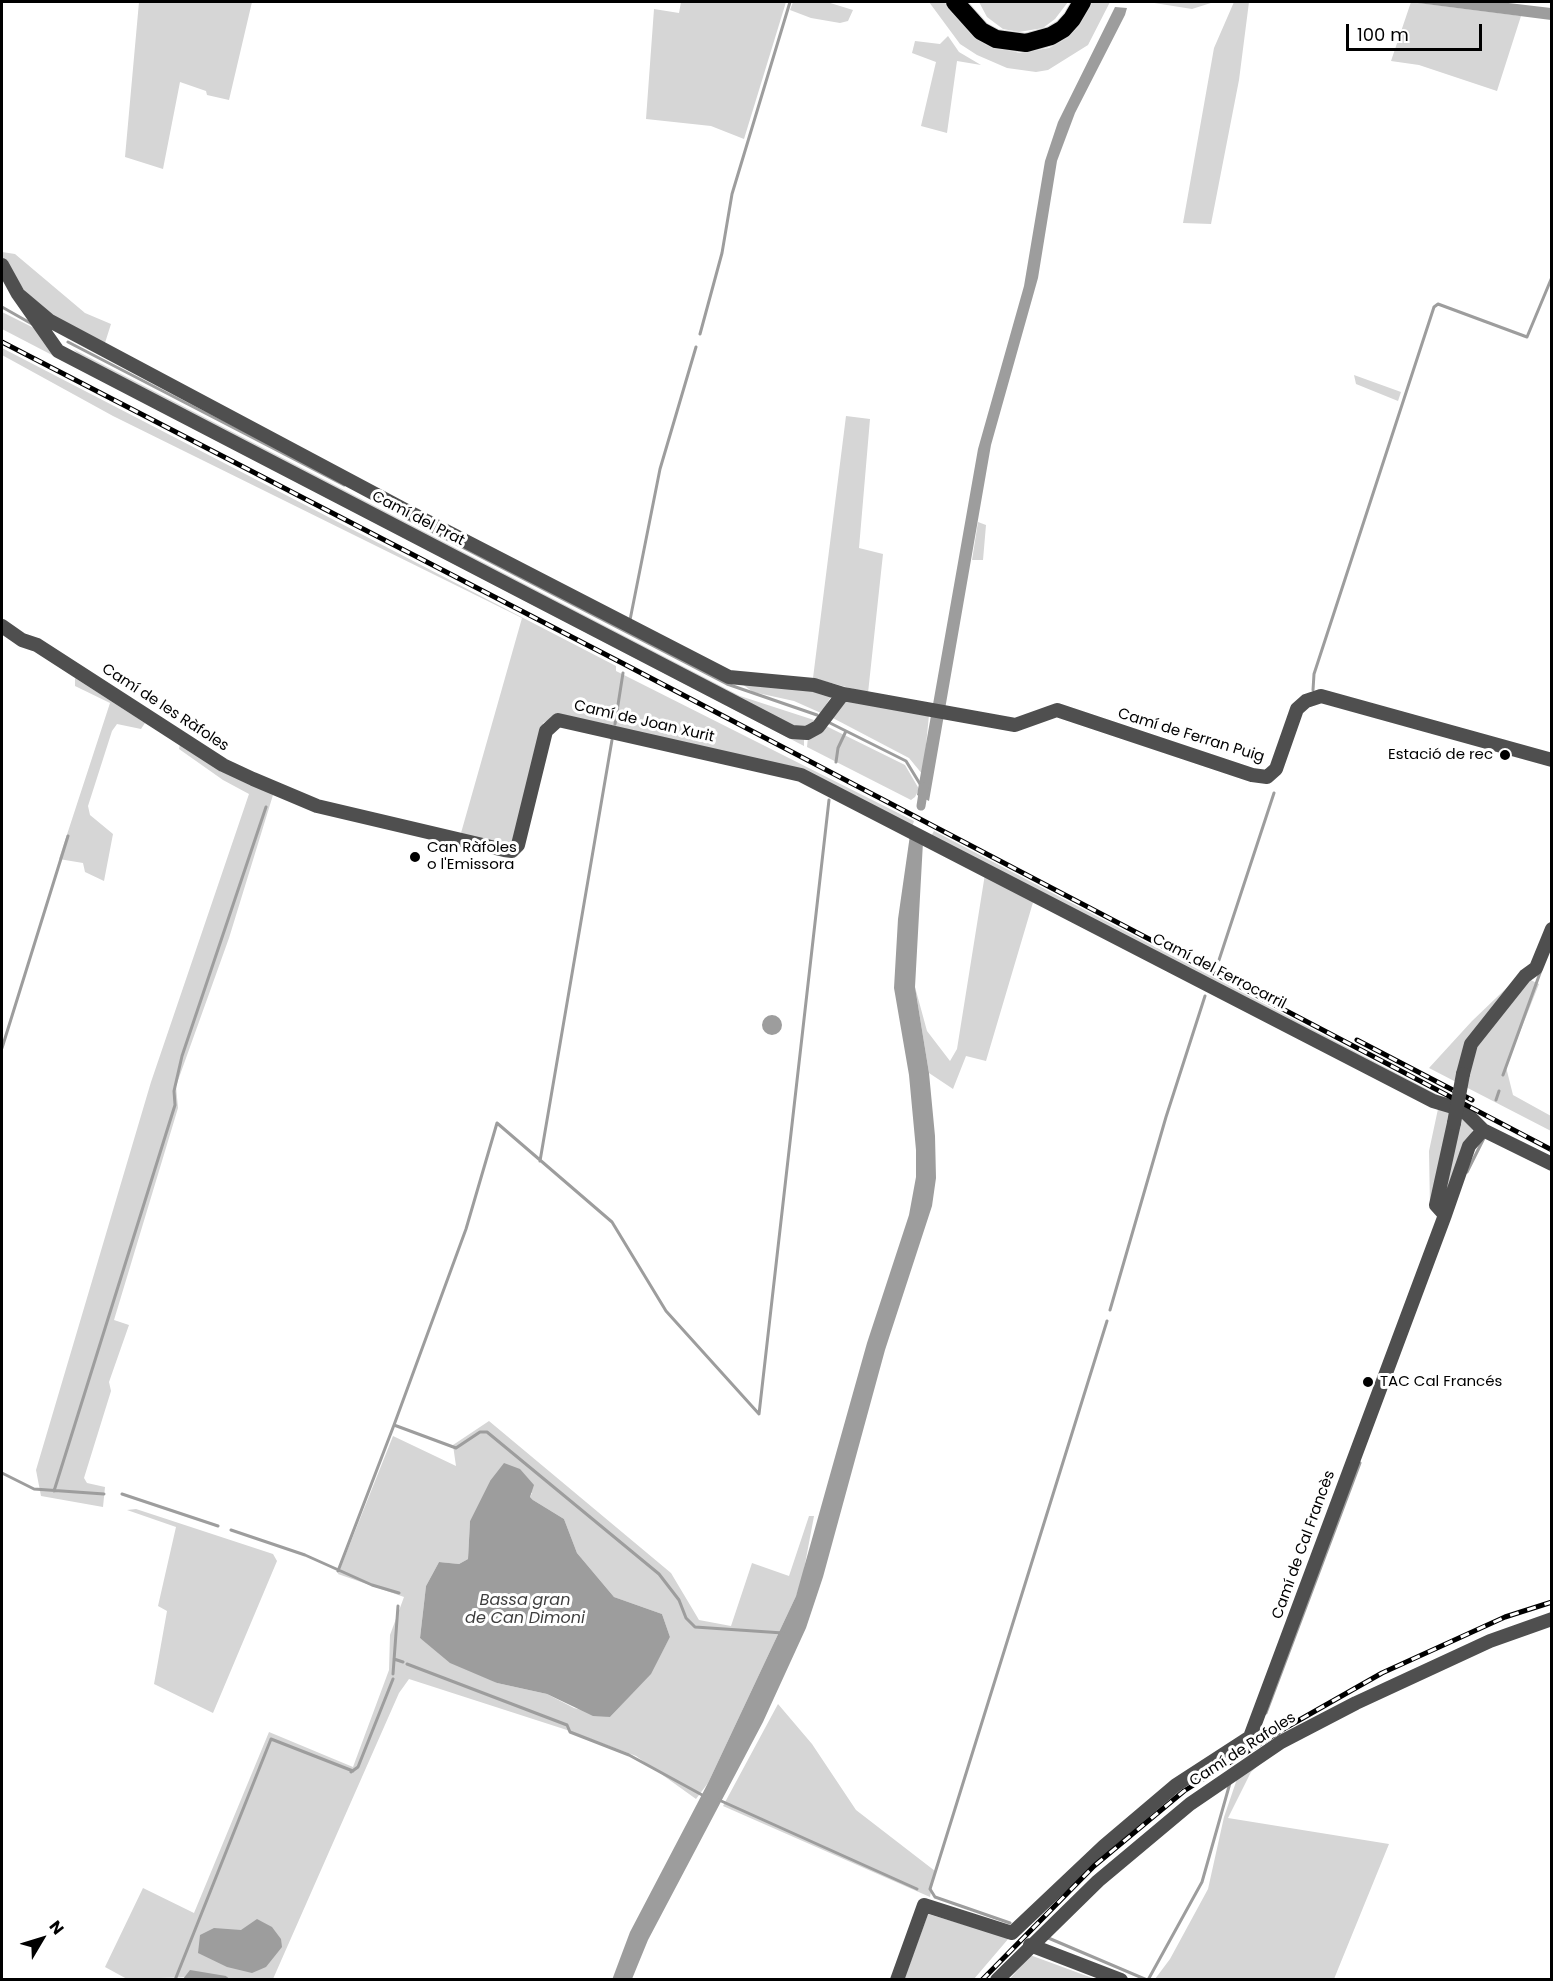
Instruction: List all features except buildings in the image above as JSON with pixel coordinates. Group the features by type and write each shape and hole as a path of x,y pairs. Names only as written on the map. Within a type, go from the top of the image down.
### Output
{"highway":[{"path":"954,2 981,31 996,39 1014,43 1037,41 1051,36 1072,19 1082,2"},
{"path":"969,2 987,26 1014,43"}],"street":[{"name":"Camí del Prat","path":"2,265 18,294 58,351 792,732 807,733 818,727 843,694"},
{"name":"Camí de Ferran Puig","path":"18,294 50,321 405,510 729,677 814,685 843,694 1015,725 1057,710 1252,775 1267,777 1276,769 1298,709 1306,701 1321,696 1551,760"},
{"name":"Camí de les Ràfoles","path":"2,626 22,640 37,645 223,765 317,806"},
{"name":"Camí de Joan Xurit","path":"317,806 512,850 518,845 546,731 558,720 801,775 937,845"},
{"name":"Camí del Ferrocarril","path":"937,845 1433,1101 1463,1110 1483,1130 1551,1164"},
{"path":"1483,1130 1469,1146 1445,1215 1436,1205 1471,1044 1525,976 1536,968 1551,928"},
{"name":"Camí de Cal Francès","path":"897,1980 924,1905 1012,1933 1104,1846 1176,1785 1250,1737 1445,1215"},
{"name":"Camí de Rafoles","path":"998,1980 1030,1945 1098,1881 1190,1804 1281,1742 1356,1703 1490,1641 1551,1619"},
{"path":"1030,1945 1121,1980"}],"shaded area":[{"path":"139,2 252,2 229,100 207,95 206,91 180,82 163,169 125,157"},
{"path":"681,2 786,2 744,139 711,126 646,119 654,9 679,13"},
{"path":"793,2 827,2 853,10 848,21 840,23 811,18 790,10"},
{"path":"929,2 944,2 974,36 986,45 1020,53 1049,48 1062,41 1074,30 1089,2 1110,2 1088,45 1048,70 1036,72 1007,68 977,55 960,44"},
{"path":"979,2 1068,2 1055,19 1043,28 1019,32 1003,29 987,17"},
{"path":"1148,2 1214,2 1192,9"},
{"path":"1234,2 1249,2 1239,80 1211,224 1183,223 1214,48"},
{"path":"1411,2 1521,16 1497,91 1419,65 1391,61"},
{"path":"948,36 959,52 981,65 957,61 947,133 921,126 936,62 912,53 915,41 940,44"},
{"path":"2,252 15,254 85,313 111,324 104,346 51,318 31,301 2,256"},
{"path":"2,312 42,332 87,362 73,349 740,696 814,720 804,740 804,746 2,329"},
{"path":"2,348 616,666 616,671 914,821 912,827 800,771 557,715 543,723 542,740 516,842 503,847 461,833 522,618 113,416 2,355"},
{"path":"1354,375 1401,392 1398,401 1356,384"},
{"path":"846,416 870,419 859,548 883,554 868,693 813,678"},
{"path":"978,522 986,525 983,560 972,560"},
{"path":"75,678 145,723 141,729 117,724 112,731 88,806 90,815 113,834 104,881 85,872 83,863 59,859 110,703 75,686"},
{"path":"742,684 811,688 832,695 821,713 794,701 753,692"},
{"path":"847,699 929,715 923,775 909,758 829,716"},
{"path":"824,725 905,765 919,789 915,797 911,800 807,747 808,737"},
{"path":"180,744 273,795 229,938 176,1086 178,1108 114,1320 129,1325 109,1382 111,1391 84,1478 87,1483 105,1487 103,1507 41,1496 36,1470 151,1082 249,794 223,780 179,749"},
{"path":"934,831 1442,1097 1428,1096 930,838"},
{"path":"985,874 1034,899 986,1061 966,1056 953,1089 929,1073 915,987 927,1031 950,1061 957,1049"},
{"path":"1520,975 1539,984 1506,1067 1513,1095 1551,1116 1551,1131 1429,1068 1472,1021"},
{"path":"1452,1108 1430,1208 1429,1151 1438,1109"},
{"path":"1459,1112 1474,1127 1447,1194 1445,1194"},
{"path":"489,1421 671,1573 699,1620 731,1626 752,1563 789,1576 809,1516 814,1516 802,1580 796,1596 708,1783 696,1799 636,1756 567,1730 409,1679 399,1693 273,1979 230,1979 226,1976 127,1979 105,1967 143,1888 194,1913 269,1732 353,1767 389,1670 390,1635 404,1597 338,1574 393,1436 456,1466 453,1445","holes":["490,1481 532,1493 530,1497 533,1500 564,1519 577,1553 614,1597 662,1614 670,1637 650,1674 610,1717 574,1708 547,1694 497,1683 420,1638 426,1586 439,1562 459,1564 468,1559 470,1521"]},
{"path":"136,1509 273,1554 277,1561 213,1713 154,1684 167,1611 158,1606 176,1527 127,1510"},
{"path":"778,1704 812,1744 856,1810 935,1871 930,1897 723,1806"},
{"path":"1276,1750 1251,1772 1228,1818 1389,1844 1334,1979 1155,1979 1170,1959 1208,1889 1224,1817 1238,1776"},
{"path":"928,1914 1009,1938 974,1979 904,1980"},
{"path":"1030,1955 1095,1979 1009,1980"}],"water":[{"path":"1410,2 1500,2 1551,8 1551,20"},
{"path":"1115,7 1127,8 1125,15 1075,113 1057,161 1038,278 991,445 929,801 917,795 978,449 1024,286 1045,161 1058,122"},
{"path":"910,835 923,842 915,987 929,1073 935,1136 936,1178 932,1206 885,1350 823,1577 806,1628 763,1722 648,1940 632,1979 612,1980 630,1932 708,1783 796,1596 867,1343 909,1215 916,1177 916,1150 909,1075 894,988 898,919"},
{"path":"772,1015 779,1018 782,1025 779,1032 772,1035 765,1032 762,1025 765,1018"},
{"name":"Bassa gran de Can Dimoni","path":"504,1463 520,1469 534,1485 530,1497 533,1500 564,1519 577,1553 614,1597 662,1614 670,1637 651,1674 610,1717 593,1716 547,1694 497,1683 450,1663 420,1638 426,1586 439,1562 459,1564 468,1559 470,1521 490,1481"},
{"path":"257,1919 272,1927 281,1939 282,1947 266,1967 252,1973 227,1967 198,1953 200,1935 214,1928 241,1930"},
{"path":"190,1970 226,1976 230,1979 183,1979"}],"waterway":[{"path":"700,334 722,253 732,194 790,2"},
{"path":"1313,690 1314,674 1434,307 1438,304 1527,337 1552,277"},
{"path":"2,307 32,324"},
{"path":"68,342 344,485"},
{"path":"630,620 660,469 696,347"},
{"path":"402,516 727,684 817,715"},
{"path":"615,724 623,673"},
{"path":"830,723 906,761 920,784"},
{"path":"836,762 838,748 846,731"},
{"path":"540,1161 612,740"},
{"path":"921,806 924,787"},
{"path":"1219,960 1274,793"},
{"path":"783,1633 695,1627 686,1618 679,1600 659,1574 487,1432 480,1432 456,1448 394,1425 466,1229 497,1123 612,1222 666,1311 759,1414 829,800"},
{"path":"54,1491 175,1105 174,1091 182,1056 266,807"},
{"path":"2,1048 68,836"},
{"path":"1503,1075 1540,973"},
{"path":"1110,1310 1166,1117 1205,996"},
{"path":"1496,1100 1499,1091"},
{"path":"1467,1172 1484,1138"},
{"path":"1010,1923 935,1897 930,1889 1107,1321"},
{"path":"338,1571 394,1425"},
{"path":"1266,1713 1360,1463"},
{"path":"2,1473 34,1489 104,1494"},
{"path":"122,1494 218,1526"},
{"path":"231,1530 305,1555 372,1585 399,1593"},
{"path":"393,1674 398,1606"},
{"path":"394,1659 403,1662"},
{"path":"407,1664 567,1725 570,1732 629,1755 704,1796"},
{"path":"351,1772 358,1767 393,1679"},
{"path":"175,1980 271,1739 353,1771"},
{"path":"1148,1980 1202,1882 1230,1783"},
{"path":"719,1800 917,1889"},
{"path":"1046,1937 1147,1980"}],"railway":[{"path":"2,342 624,664 1552,1150"},
{"path":"1357,1040 1472,1100"},
{"path":"982,1980 1094,1866 1184,1791 1287,1727 1382,1673 1505,1617 1552,1602"}],"place":[{"name":"Estació de rec","path":"1505,755"},
{"name":"Can Ràfoles o l'Emissora","path":"415,857"},
{"name":"TAC Cal Francés","path":"1368,1382"}]}
